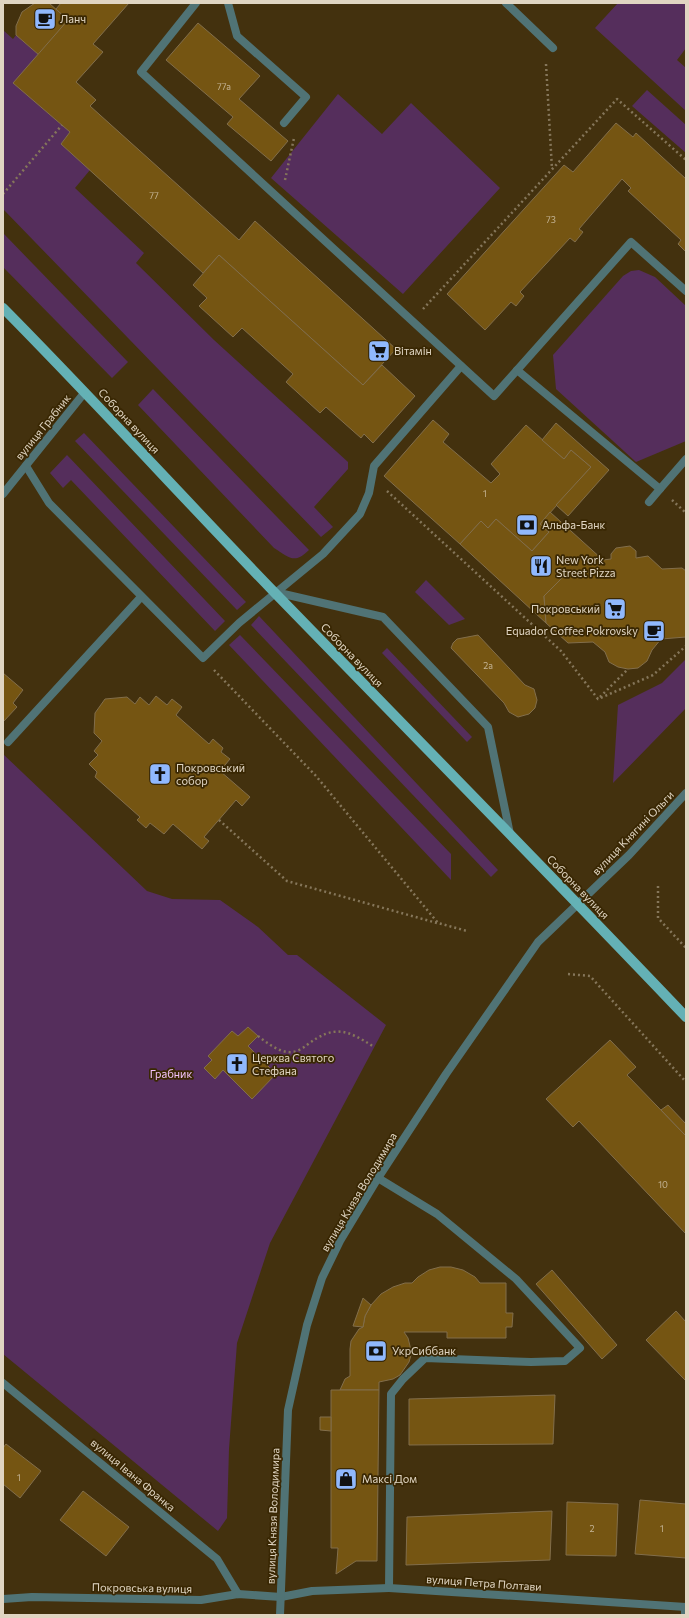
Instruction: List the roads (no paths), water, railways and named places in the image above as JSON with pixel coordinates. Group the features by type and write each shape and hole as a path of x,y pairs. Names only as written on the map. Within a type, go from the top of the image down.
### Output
{"main road":[{"name":"Соборна вулиця","path":"3,308 85,392 274,592 686,1017"}],"street":[{"path":"196,3 141,72 494,396 632,242 686,291"},
{"path":"228,3 237,36 306,97 284,123"},
{"path":"506,3 553,48"},
{"path":"26,466 49,503 203,658 274,592 323,554 360,514 369,493 374,466 460,366"},
{"path":"517,370 660,489"},
{"name":"вулиця Грабник","path":"3,494 85,392"},
{"path":"649,502 686,459"},
{"path":"274,592 383,618 388,623 488,728 510,834"},
{"path":"8,742 141,597"},
{"name":"вулиця Княгині Ольги","path":"578,904 629,855 686,793"},
{"name":"вулиця Князя Володимира","path":"280,1615 288,1410 307,1325 322,1278 340,1241 378,1178 446,1074 538,942 578,904"},
{"path":"378,1178 437,1214 516,1279 580,1348 565,1361 531,1362 425,1358 403,1379 391,1394 389,1588"},
{"name":"вулиця Івана Франка","path":"3,1382 217,1559 238,1594"},
{"name":"вулиця Петра Полтави","path":"281,1597 312,1592 389,1588 685,1610"},
{"name":"Покровська вулиця","path":"3,1599 32,1597 201,1600 238,1594 281,1597"}],"place":[{"name":"Ланч","path":"45,19"},
{"name":"Вітамін","path":"379,351"},
{"name":"Альфа-Банк","path":"527,525"},
{"name":"New York Street Pizza","path":"541,566"},
{"name":"Покровський","path":"615,609"},
{"name":"Equador Coffee Pokrovsky","path":"654,631"},
{"name":"Покровський собор","path":"160,774"},
{"name":"Церква Святого Стефана","path":"237,1064"},
{"name":"УкрСиббанк","path":"376,1351"},
{"name":"Максі Дом","path":"346,1479"}],"park label":[{"name":"Грабник","path":"171,1074"}]}
